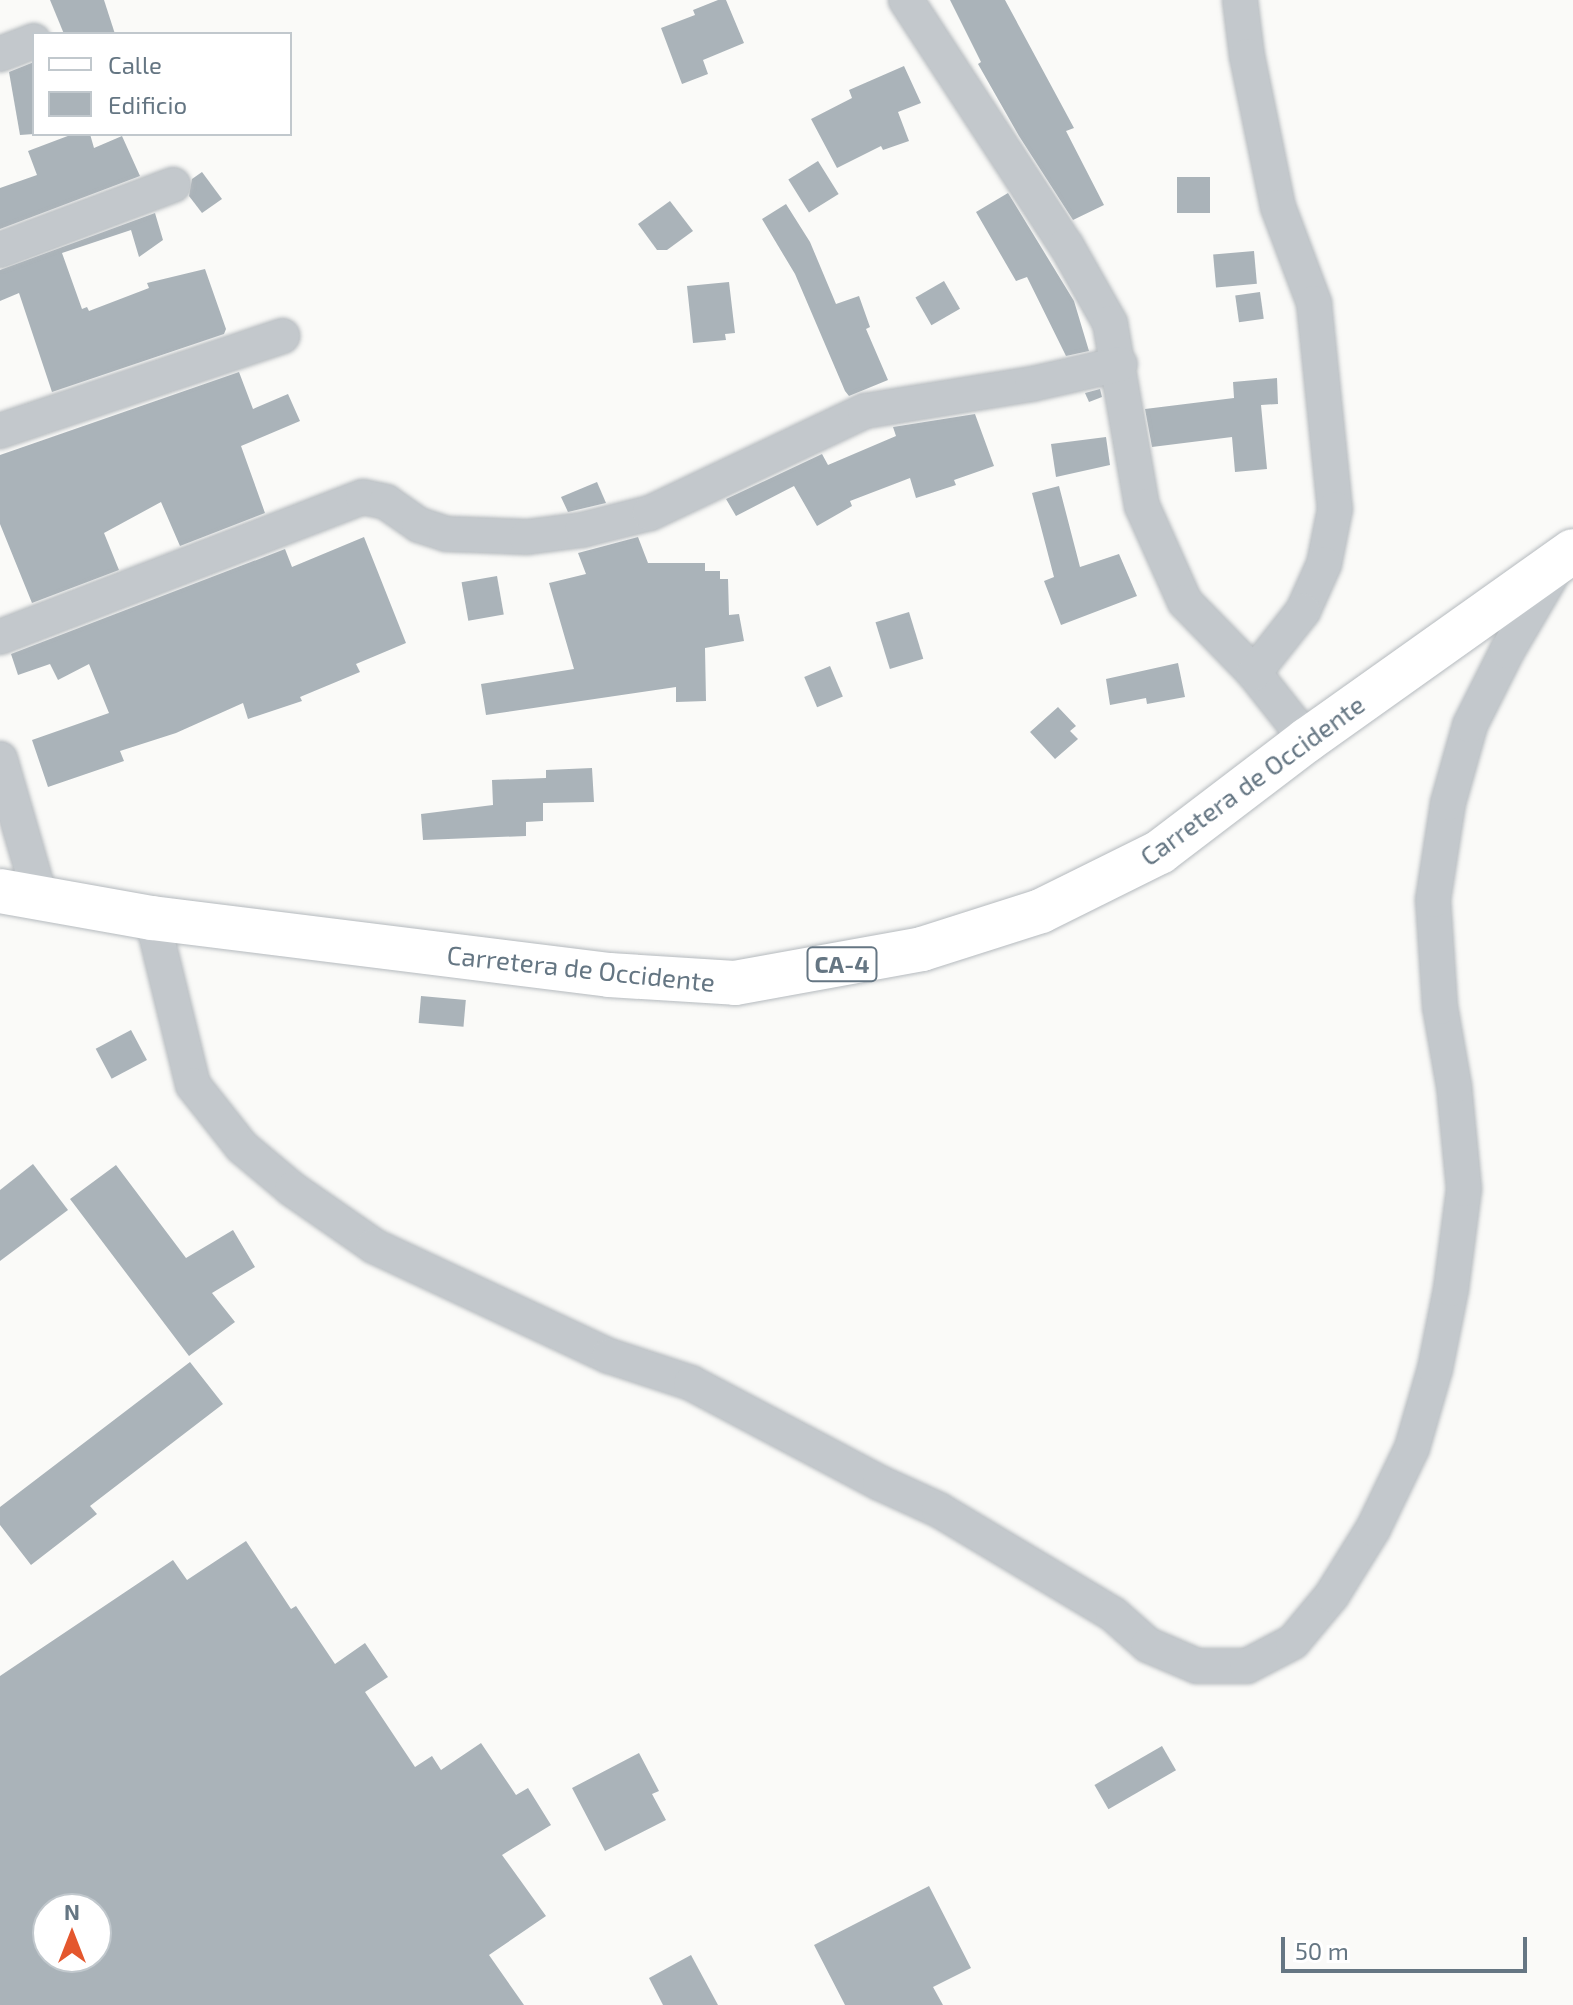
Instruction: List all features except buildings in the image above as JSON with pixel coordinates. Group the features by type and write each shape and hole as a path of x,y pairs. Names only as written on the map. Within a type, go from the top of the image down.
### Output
{"main road":[{"name":"Carretera de Occidente","path":"20,894 152,918 609,975 735,983 922,949 1041,911 1160,852 1307,740 1566,556"}],"street":[{"path":"906,0 1066,245 1110,323 1120,364 1142,506 1185,602 1254,673 1307,740"},
{"path":"1240,0 1278,207 1314,303 1335,509 1324,564 1303,611 1254,673"},
{"path":"0,54 32,42"},
{"path":"0,250 173,185"},
{"path":"0,431 282,336"},
{"path":"0,637 363,497 386,502 419,525 446,534 527,537 582,530 650,513 865,411 1032,384 1120,364"},
{"path":"152,918 193,1085 242,1147 292,1189 374,1246 609,1356 691,1383 880,1483 939,1510 1113,1614 1148,1645 1197,1666 1247,1666 1293,1642 1332,1595 1373,1529 1412,1448 1435,1369 1451,1289 1464,1189 1454,1086 1440,1007 1433,900 1445,817 1470,725 1507,651 1566,556"},
{"path":"0,759 20,894"}]}
